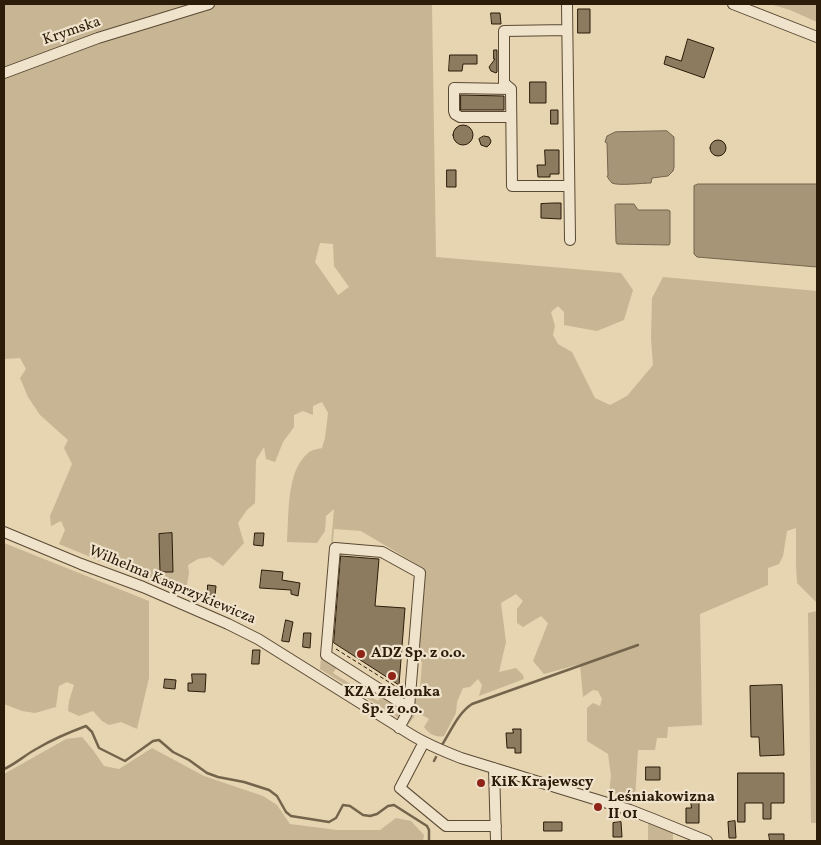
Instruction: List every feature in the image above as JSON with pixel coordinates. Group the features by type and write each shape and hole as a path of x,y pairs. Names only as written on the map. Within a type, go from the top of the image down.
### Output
{"street":[{"name":"Krymska","path":"4,73 98,38 209,4"},
{"path":"567,4 570,240"},
{"path":"733,4 817,37"},
{"path":"567,30 504,31 504,83 511,89 512,186 569,186"},
{"path":"511,89 454,88 454,111 460,117 511,118"},
{"name":"Wilhelma Kasprzykiewicza","path":"4,532 143,587 228,624 258,639 399,728 424,742 460,758 630,810 707,841"},
{"path":"399,728 409,708 420,573 382,552 335,548 326,655 409,708"},
{"path":"424,742 400,788 446,826 496,826"},
{"path":"494,768 496,841"}],"path":[{"path":"327,643 410,695"}],"shaded area":[{"path":"4,4 432,4 436,257 621,273 633,290 624,320 597,331 564,325 564,312 558,306 551,312 555,326 553,335 558,344 572,352 595,398 610,405 627,396 653,365 651,339 652,298 663,277 817,291 817,603 797,583 796,528 787,531 783,556 779,564 768,568 768,585 700,614 702,725 668,727 667,738 657,738 655,750 638,750 635,800 621,794 609,793 611,776 608,754 587,741 587,708 593,703 600,706 602,699 598,691 593,690 583,697 580,664 544,674 533,661 548,623 541,616 523,627 517,623 517,609 523,601 516,594 501,603 506,642 499,672 516,668 523,675 524,679 479,696 482,685 478,679 470,687 463,688 457,702 456,713 444,736 435,736 424,727 429,719 417,712 408,724 413,714 415,689 420,689 422,662 415,661 423,568 361,531 334,529 323,658 337,667 333,673 378,701 381,695 402,708 400,719 320,669 334,509 326,516 325,531 317,543 287,542 290,494 296,471 308,453 322,448 325,438 328,413 322,402 313,406 313,415 303,411 294,415 294,427 283,442 275,462 266,459 264,447 256,460 255,503 247,510 238,523 244,543 223,566 210,557 198,559 188,565 189,573 185,596 59,544 65,530 61,521 51,526 50,516 72,464 64,448 68,440 40,415 28,397 20,378 26,369 20,358 4,359","holes":["320,243 333,244 334,266 349,287 338,295 315,262"]},
{"path":"770,4 817,4 817,22 790,10"},
{"path":"667,131 674,137 674,167 668,176 652,178 651,183 615,184 611,182 607,176 607,143 605,142 607,136 615,132"},
{"path":"698,184 817,184 817,267 697,257 694,254 694,186"},
{"path":"634,204 638,210 670,211 669,245 617,244 615,205"},
{"path":"4,543 149,601 149,678 137,729 121,722 109,725 102,721 93,711 79,716 68,711 74,685 67,682 59,686 56,707 35,713 22,711 4,704"},
{"path":"817,611 817,823 811,823 808,613"},
{"path":"82,737 104,766 119,769 152,748 204,776 263,796 277,805 290,824 337,830 380,830 396,818 411,821 424,835 423,841 4,841 4,774 66,739"},
{"path":"648,823 673,833 673,841 648,841"}],"building":[{"path":"578,9 590,9 590,33 578,33"},
{"path":"491,13 500,13 501,24 492,24"},
{"path":"688,39 714,48 704,78 664,64 666,56 681,61"},
{"path":"494,50 497,50 496,73 491,71 489,67 495,59"},
{"path":"450,55 477,55 477,64 463,64 462,71 449,71"},
{"path":"530,82 546,82 546,103 530,103"},
{"path":"461,95 504,96 504,110 461,110"},
{"path":"551,110 558,110 558,124 551,124"},
{"path":"459,125 467,125 473,131 473,139 467,145 459,145 453,139 453,131"},
{"path":"484,136 489,137 491,141 487,147 481,145 479,139"},
{"path":"718,140 726,148 718,156 710,148"},
{"path":"545,150 559,150 559,174 550,174 550,177 538,177 537,165 545,165"},
{"path":"447,170 456,170 456,187 447,187"},
{"path":"561,203 561,219 541,218 541,204"},
{"path":"172,533 173,572 160,572 159,534"},
{"path":"255,533 264,533 263,546 254,545"},
{"path":"341,556 379,559 375,606 405,608 399,685 334,643"},
{"path":"262,570 283,572 282,580 300,583 298,596 291,594 291,590 260,588"},
{"path":"208,585 216,586 214,605 207,605"},
{"path":"286,620 293,622 289,642 282,641"},
{"path":"304,633 311,633 310,648 303,647"},
{"path":"253,650 260,650 259,664 252,664"},
{"path":"192,674 206,674 205,692 188,691 188,683 192,683"},
{"path":"165,679 176,680 175,689 164,688"},
{"path":"782,685 784,755 760,756 759,737 751,737 750,686"},
{"path":"513,729 521,729 521,753 515,753 515,748 507,748 506,733 513,733"},
{"path":"646,767 660,767 660,780 646,780"},
{"path":"738,773 784,773 784,803 771,803 771,819 763,819 763,803 745,803 745,822 738,822"},
{"path":"691,800 699,800 699,823 686,823 686,808 691,808"},
{"path":"735,821 736,838 729,838 728,822"},
{"path":"544,822 562,822 562,831 544,831"},
{"path":"621,822 622,837 613,837 613,823"},
{"path":"769,834 784,834 784,841 770,841"}],"waterway":[{"path":"442,745 459,717 472,704 638,645"},
{"path":"4,769 34,750 86,726 92,732 99,748 125,761 153,741 159,740 173,752 189,760 207,773 269,790 277,796 286,812 291,816 329,822 336,818 343,805 350,806 363,815 370,816 377,814 388,806 394,805 427,826 429,841"},
{"path":"434,761 436,757"}],"place":[{"name":"ADZ Sp. z o.o.","path":"361,654"},
{"name":"KZA Zielonka Sp. z o.o.","path":"392,676"},
{"name":"KiK Krajewscy","path":"481,783"},
{"name":"Leśniakowizna II 01","path":"598,807"}]}
